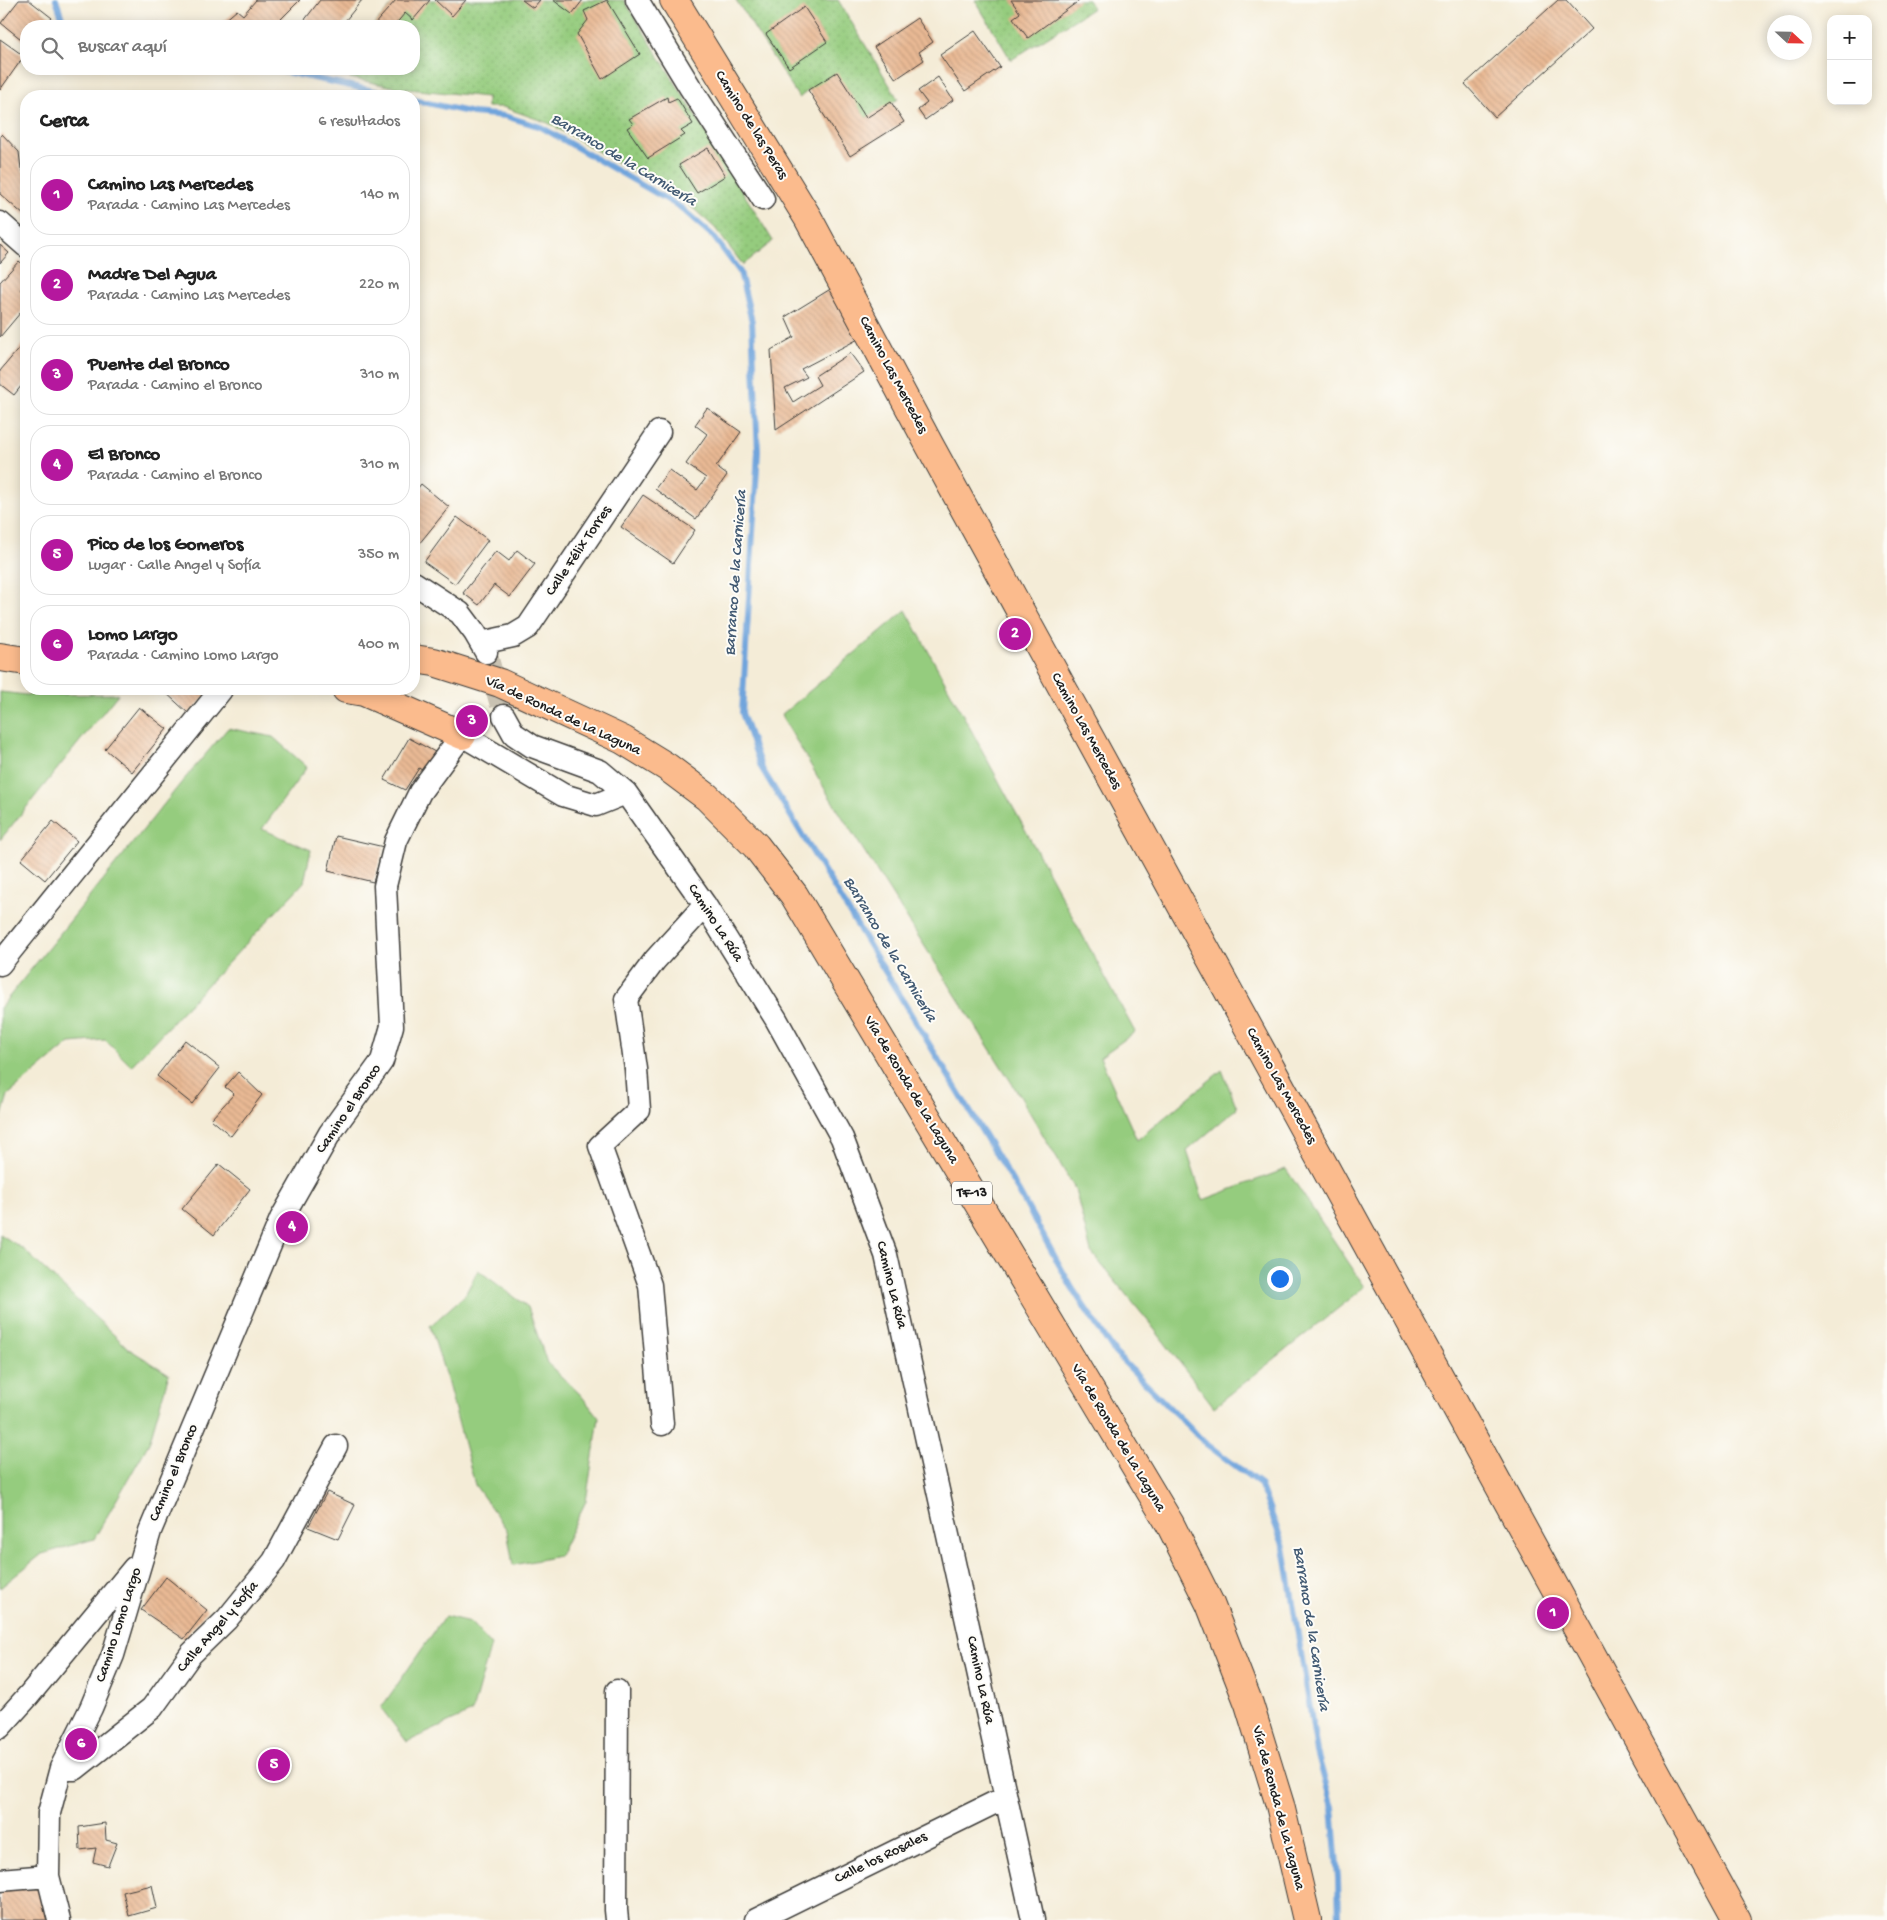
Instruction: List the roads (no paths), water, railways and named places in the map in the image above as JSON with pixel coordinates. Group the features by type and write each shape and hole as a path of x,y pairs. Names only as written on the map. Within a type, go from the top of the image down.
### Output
{"main road":[{"name":"Camino de las Peras","path":"674,0 827,251"},
{"name":"Camino Las Mercedes","path":"827,251 940,463 1737,1920"},
{"path":"0,657 20,660"},
{"name":"Vía de Ronda de La Laguna","path":"420,660 434,662 500,684 624,740 707,797 756,846 794,895 1170,1524 1210,1604 1255,1723 1280,1805 1308,1920"},
{"path":"371,695 462,735"}],"street":[{"path":"637,0 690,87 763,199"},
{"path":"0,223 20,241"},
{"name":"Calle Félix Torres","path":"420,587 460,613 483,648 513,636 528,627 659,432"},
{"path":"0,964 217,695"},
{"name":"Camino La Rúa","path":"504,716 514,734 532,746 600,771 626,793 705,905 776,1019 842,1138 886,1255 1033,1920"},
{"path":"462,735 563,795 596,806 626,793"},
{"name":"Camino el Bronco","path":"141,1560 150,1530 282,1219 330,1133 382,1061 392,1026 385,886 396,841 420,792 462,735"},
{"path":"662,1424 650,1285 600,1146 639,1110 636,1069 626,999 655,960 705,905"},
{"name":"Calle Angel y Sofía","path":"61,1768 75,1769 152,1708 191,1654 227,1619 274,1561 336,1446"},
{"path":"0,1728 141,1560"},
{"name":"Camino Lomo Largo","path":"59,1920 48,1876 50,1813 61,1768 91,1708 113,1655 141,1560"},
{"path":"617,1920 618,1691"},
{"name":"Calle los Rosales","path":"756,1920 1006,1797"},
{"path":"0,1880 48,1876"}],"waterway":[{"name":"Barranco de la Carnicería","path":"56,0 63,20"},
{"name":"Barranco de la Carnicería","path":"300,75 369,90"},
{"name":"Barranco de la Carnicería","path":"420,101 473,113 505,116 541,127 680,207 713,236 740,272 752,322 758,451 742,713 761,767 1019,1192 1072,1288 1115,1353 1205,1443 1260,1484 1284,1547 1317,1752 1332,1807 1338,1878 1339,1920"}],"tunnel":[{"path":"486,652 504,716"}],"place":[{"name":"Madre Del Agua","path":"1015,634"},
{"name":"Puente del Bronco","path":"472,721"},
{"name":"El Bronco","path":"292,1227"},
{"name":"Camino Las Mercedes","path":"1553,1613"},
{"name":"Lomo Largo","path":"81,1744"},
{"name":"Pico de los Gomeros","path":"274,1765"}]}
